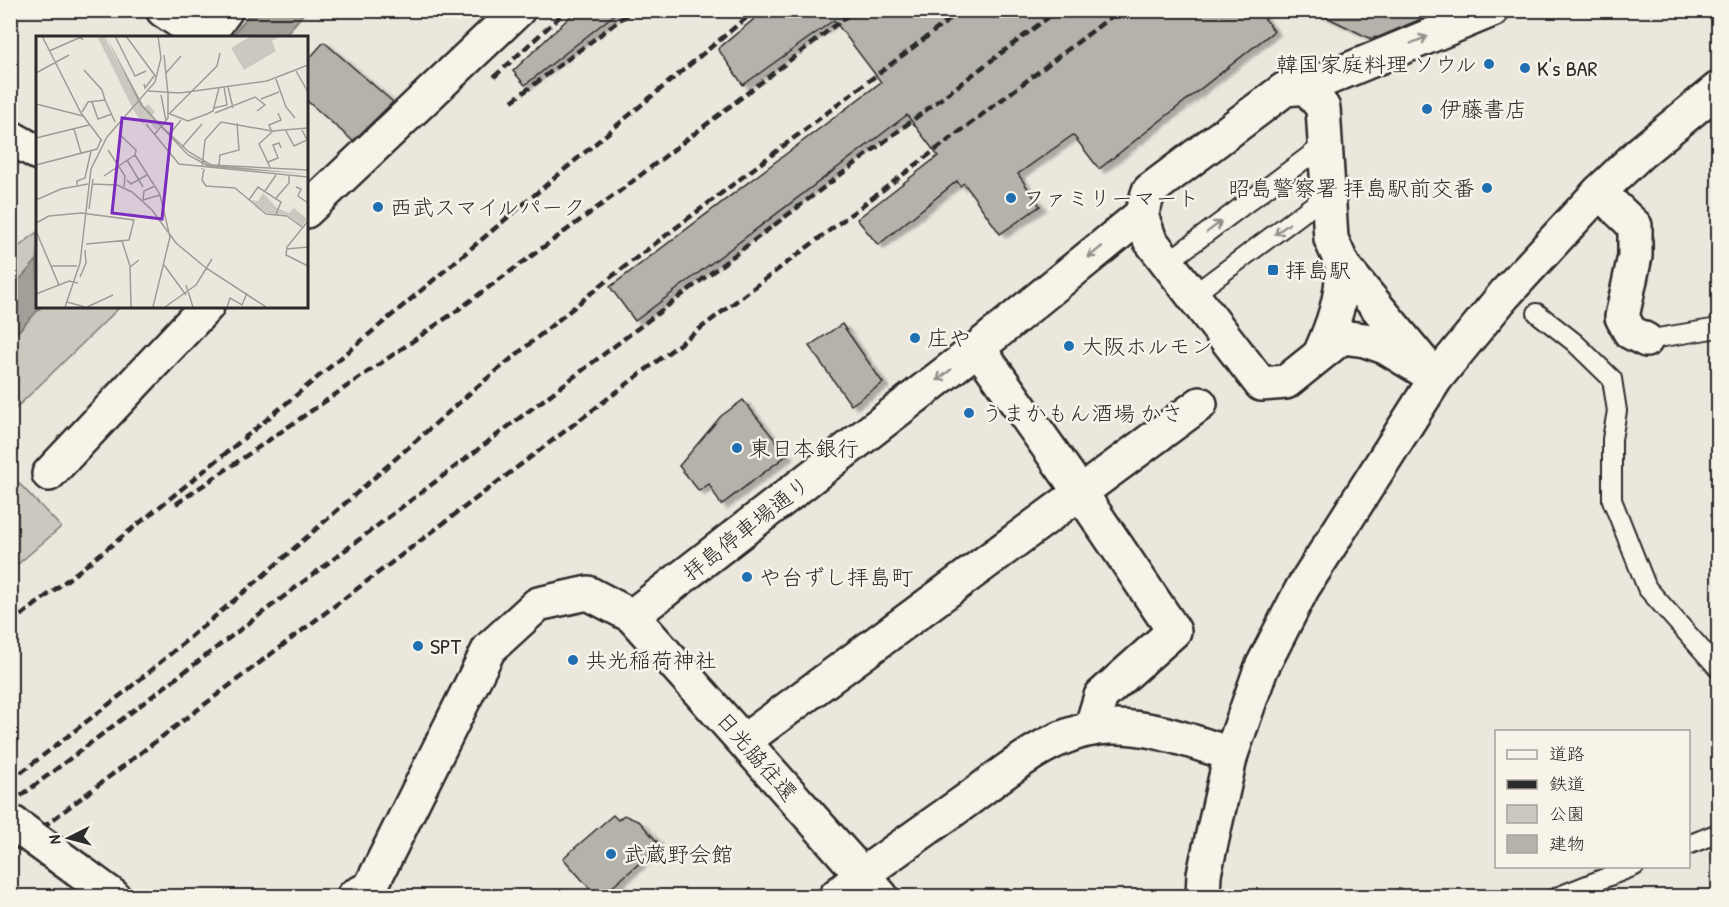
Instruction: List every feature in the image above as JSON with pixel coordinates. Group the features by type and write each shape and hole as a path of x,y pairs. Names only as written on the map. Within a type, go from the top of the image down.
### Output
{"main road":[{"path":"163,10 202,36"},
{"path":"206,36 226,10"},
{"path":"308,209 518,10"},
{"path":"1436,378 1385,347 1365,340 1342,337 1286,382 1261,384 1150,240 1141,215 1149,191 1285,89 1307,87 1492,10"},
{"path":"1307,87 1323,108 1331,239 1343,266 1436,378"},
{"path":"1203,897 1204,874 1231,754 1261,669 1302,589 1436,378 1504,295 1599,192 1640,153 1719,89"},
{"path":"10,137 36,152"},
{"path":"1599,192 1635,226 1635,256 1622,317 1630,333 1646,340"},
{"name":"拝島停車場通り","path":"632,616 978,348 1141,215"},
{"path":"1320,354 1334,322 1342,289 1343,266"},
{"path":"49,474 205,308"},
{"path":"978,348 1080,492 1174,631 1101,696 1091,729"},
{"path":"744,741 1200,404"},
{"path":"354,897 370,888 489,649 538,604 588,593 632,616"},
{"name":"日光脇往還","path":"632,616 871,886"},
{"path":"836,897 871,886 1038,750 1074,733 1091,729 1127,727 1154,731 1231,754"},
{"path":"10,821 113,897"}],"lane":[{"path":"1168,262 1325,144"},
{"path":"1193,295 1328,194"},
{"path":"1537,313 1574,342 1612,379 1617,411 1612,439 1612,500 1647,588 1719,668"},
{"path":"1646,340 1719,328"},
{"path":"1690,845 1719,833"},
{"path":"1559,897 1632,868"}],"green space":[{"path":"36,233 36,308 119,308 11,413 10,254"},
{"path":"11,475 61,527 10,570"}],"shaded area":[{"path":"252,10 306,11 285,36 232,36"},
{"path":"36,261 36,308 40,308 11,339 11,289"}],"building":[{"path":"577,10 620,10 525,85 513,71"},
{"path":"765,10 1258,10 1274,31 1099,169 1073,135 1018,174 1040,206 1000,234 964,183 960,186 957,181 878,245 857,219 938,156 907,115 635,321 610,287 881,82 834,20 743,85 718,49"},
{"path":"1312,10 1442,10 1379,37 1369,38"},
{"path":"324,42 393,102 353,141 308,102 308,60"},
{"path":"842,324 883,383 851,405 809,346"},
{"path":"743,400 787,455 721,505 709,484 699,491 679,466 721,416"},
{"name":"武蔵野会館","path":"613,815 618,820 624,815 640,822 658,843 650,850 652,852 601,897 597,897 563,858"}],"railway":[{"path":"494,77 567,10"},
{"path":"512,101 633,10"},
{"path":"10,624 293,398 756,10"},
{"path":"176,504 455,312 620,191 855,10"},
{"path":"10,781 126,691 256,582 478,386 606,281 962,10"},
{"path":"10,804 1058,10"},
{"path":"10,852 1120,10"}],"place":[{"name":"韓国家庭料理 ソウル","path":"1489,64"},
{"name":"K's BAR","path":"1525,68"},
{"name":"伊藤書店","path":"1427,109"},
{"name":"昭島警察署 拝島駅前交番","path":"1487,188"},
{"name":"ファミリーマート","path":"1011,198"},
{"name":"西武スマイルパーク","path":"378,207"},
{"name":"拝島駅","path":"1273,270"},
{"name":"庄や","path":"915,338"},
{"name":"大阪ホルモン","path":"1069,346"},
{"name":"うまかもん酒場 かさ","path":"969,413"},
{"name":"東日本銀行","path":"737,448"},
{"name":"や台ずし拝島町","path":"747,577"},
{"name":"SPT","path":"418,646"},
{"name":"共光稲荷神社","path":"573,660"},
{"name":"武蔵野会館","path":"611,854"}]}
